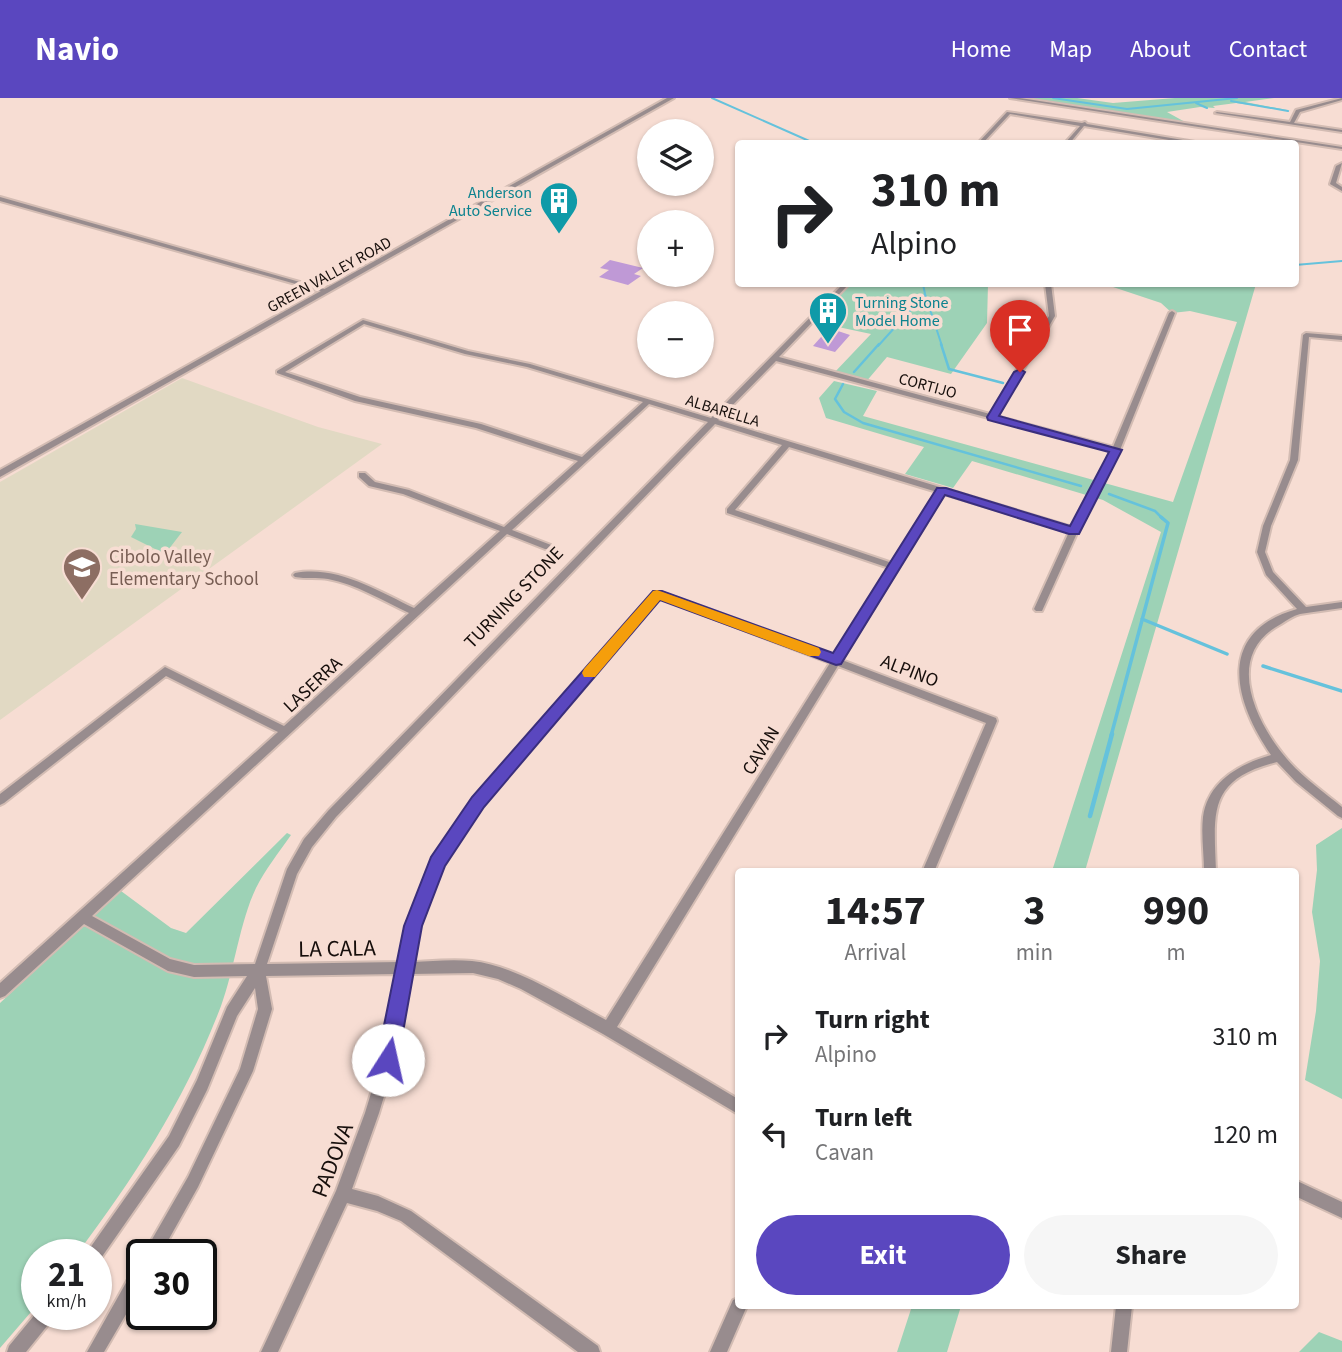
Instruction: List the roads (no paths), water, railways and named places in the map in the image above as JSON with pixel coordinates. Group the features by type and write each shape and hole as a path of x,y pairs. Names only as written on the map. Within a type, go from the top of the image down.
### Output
{"street":[{"name":"GREEN VALLEY ROAD","path":"0,474 671,98"},
{"path":"1012,98 1287,140"},
{"path":"1291,124 1298,111 1342,99"},
{"path":"1329,103 1342,107"},
{"path":"1082,124 1079,121 1088,110"},
{"path":"983,140 1009,113 1180,140"},
{"path":"1217,113 1342,131"},
{"path":"1069,140 1082,124 1088,122"},
{"path":"1299,142 1342,148"},
{"path":"1342,164 1338,166 1333,184 1342,189"},
{"path":"0,199 326,291"},
{"name":"TURNING STONE","path":"104,1239 174,1141 202,1086 232,1012 259,970 291,873 308,843 332,814 843,287"},
{"path":"992,417 1052,316 1048,287"},
{"path":"1039,609 1074,531 1116,450 1172,313"},
{"name":"ALBARELLA","path":"584,460 478,426 358,399 279,372 363,322 467,354 528,365 1074,531"},
{"path":"1305,611 1269,573 1261,552 1267,526 1294,460 1306,335 1342,338"},
{"name":"CORTIJO","path":"774,358 1116,450"},
{"name":"LASERRA","path":"0,992 648,402"},
{"path":"787,444 730,511 894,567"},
{"path":"362,475 372,484 406,492 548,547"},
{"name":"CAVAN","path":"608,1029 942,490"},
{"path":"298,575 312,572 329,575 416,613"},
{"name":"ALPINO","path":"657,594 992,721 930,868"},
{"name":"PADOVA","path":"269,1352 343,1194 388,1060 413,926 438,862 478,802 657,594"},
{"path":"1342,605 1290,614 1265,628 1250,645 1244,661 1242,680 1246,703 1279,757 1342,813"},
{"path":"0,800 165,671 287,732"},
{"path":"1210,868 1209,813 1216,794 1232,776 1252,765 1279,757"},
{"name":"LA CALA","path":"83,917 168,965 194,971 473,967 499,973 608,1029 735,1105"},
{"name":"TURNING STONE","path":"160,1239 193,1182 246,1071 265,1009 259,970"},
{"path":"1299,1190 1342,1210"},
{"path":"343,1194 406,1216 592,1352"},
{"path":"95,1352 126,1299"},
{"path":"718,1352 738,1309"},
{"path":"1119,1352 1124,1309"},
{"path":"15,1352 33,1330"}],"waterway":[{"path":"712,98 807,140"},
{"path":"1053,98 1127,109 1237,98"},
{"path":"1231,101 1288,111"},
{"path":"1196,103 1207,108"},
{"path":"1299,265 1342,261"},
{"path":"924,287 925,294"},
{"path":"878,346 925,294"},
{"path":"925,294 942,346"},
{"path":"854,372 879,344"},
{"path":"941,344 949,369 1003,383"},
{"path":"843,384 835,399 844,412 863,423 1081,486"},
{"path":"1109,494 1155,511 1161,517"},
{"path":"1142,619 1168,523 1161,517"},
{"path":"1111,736 1142,619"},
{"path":"1142,619 1227,654"},
{"path":"1263,666 1342,691"},
{"path":"1090,816 1112,734"}],"place":[{"name":"Anderson Auto Service","path":"559,235"},
{"name":"Turning Stone Model Home","path":"828,345"},
{"name":"Cibolo Valley Elementary School","path":"82,601"}]}
